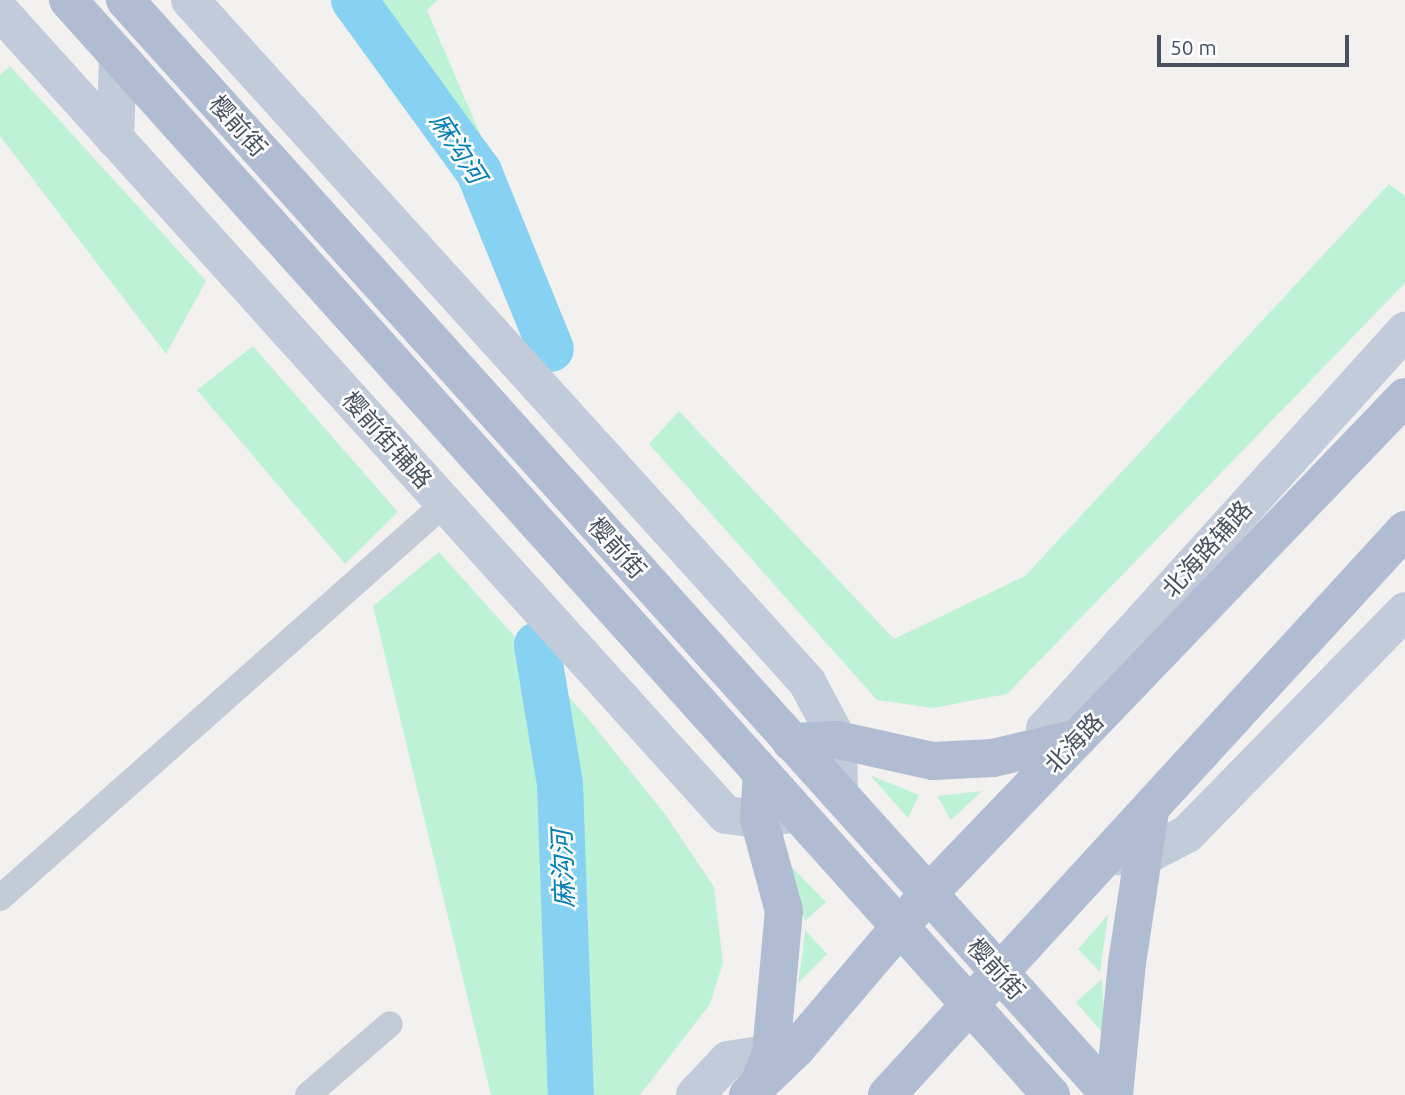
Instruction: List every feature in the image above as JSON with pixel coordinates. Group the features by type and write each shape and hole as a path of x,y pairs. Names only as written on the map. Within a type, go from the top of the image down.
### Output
{"main road":[{"name":"樱前街","path":"68,0 1051,1095"},
{"name":"樱前街","path":"125,0 1112,1095"},
{"name":"北海路","path":"768,1070 902,929 928,894 1039,764 1078,738 1405,397"},
{"path":"887,1095 1000,973 1127,856 1150,811 1405,530"},
{"path":"792,742 838,740 933,761 993,758 1039,764"},
{"path":"762,773 759,819 784,911 768,1070"},
{"path":"1112,1095 1127,963 1127,856"}],"street":[{"path":"195,6 205,89"},
{"path":"195,6 807,682 838,740 839,794"},
{"name":"樱前街辅路","path":"0,11 726,815 759,819 798,813"},
{"path":"115,139 118,56"},
{"name":"北海路辅路","path":"1039,764 1045,729 1405,331"},
{"path":"0,898 444,504"},
{"path":"1127,856 1187,834 1405,611"},
{"path":"308,1095 390,1024"},
{"path":"695,1095 728,1060 768,1070"}],"green space":[{"path":"352,0 438,0 427,10 553,304"},
{"path":"10,66 206,281 166,354 0,136 0,75"},
{"path":"1389,184 1405,196 1405,283 1007,694 933,708 877,700 649,444 679,411 894,639 1025,576"},
{"path":"253,346 398,512 345,564 197,390"},
{"path":"439,552 585,715 665,814 714,887 723,963 710,1004 640,1095 491,1095 373,606"},
{"path":"870,775 919,795 908,818"},
{"path":"982,791 951,820 937,796"},
{"path":"789,864 826,902 805,921"},
{"path":"1108,915 1100,972 1078,949"},
{"path":"805,930 827,954 798,983 803,951"},
{"path":"1102,979 1105,1036 1076,1002"}],"waterway":[{"name":"麻沟河","path":"354,0 479,172 551,349"},
{"name":"麻沟河","path":"537,645 560,784 571,1095"}]}
